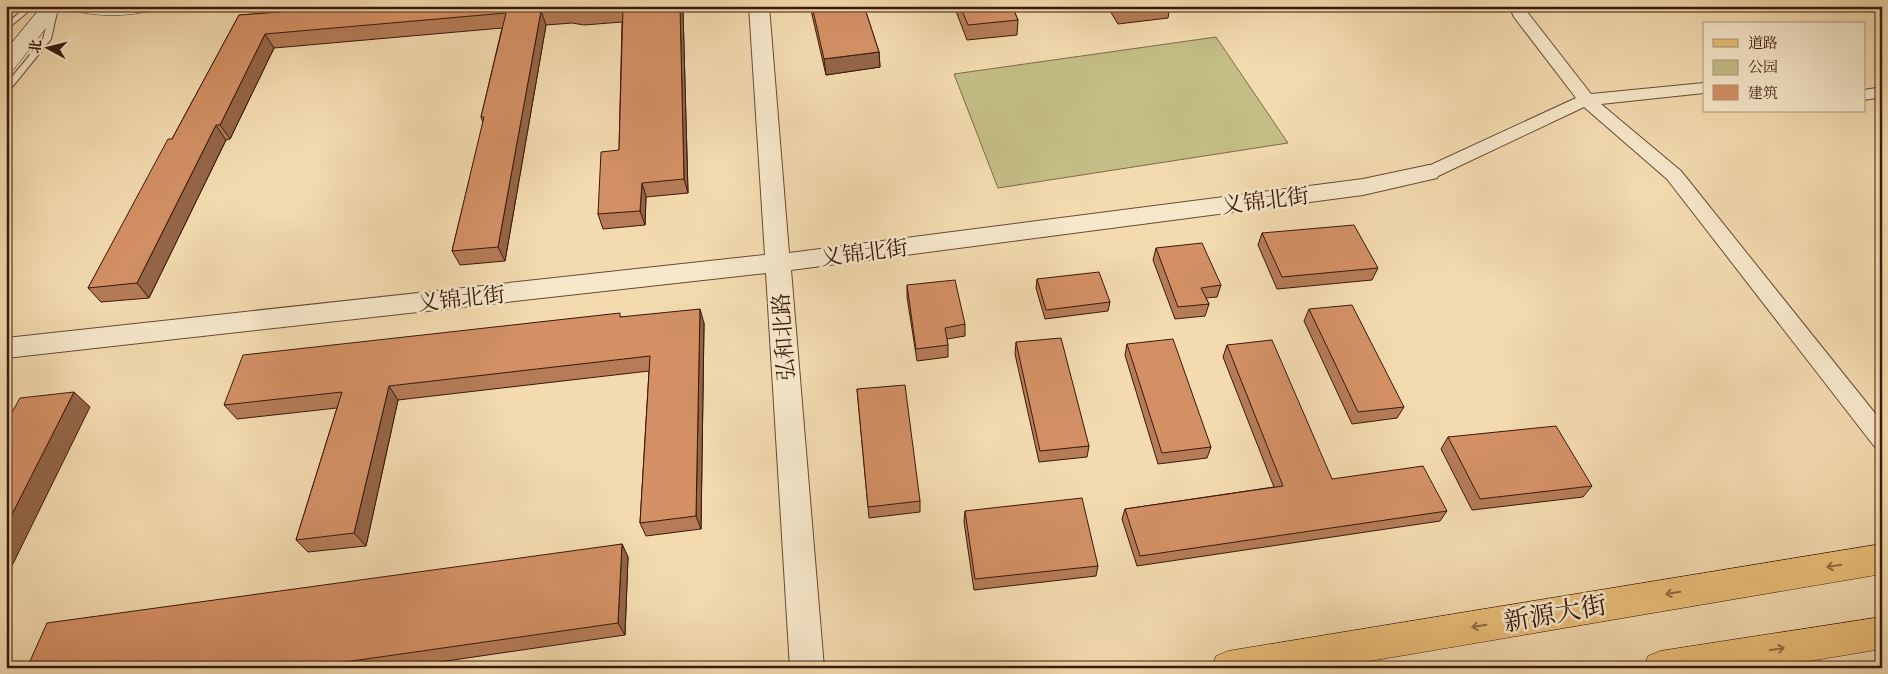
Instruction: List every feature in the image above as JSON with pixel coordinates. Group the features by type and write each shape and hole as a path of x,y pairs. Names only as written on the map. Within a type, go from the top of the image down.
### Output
{"main road":[{"path":"6,38 33,6"},
{"path":"6,64 54,6"},
{"path":"77,6 106,10 148,6"},
{"name":"新源大街","path":"1228,668 1882,559"},
{"path":"1660,668 1882,633"}],"street":[{"name":"弘和北路","path":"759,6 807,668"},
{"path":"1517,6 1520,14 1586,100 1674,174 1882,440"},
{"name":"义锦北街","path":"6,348 777,263 1363,187 1429,173 1586,100 1703,88"},
{"path":"1866,95 1882,92"}],"lane":[{"path":"6,28 33,6"},
{"path":"6,89 47,39 54,6"}],"green space":[{"path":"1216,37 1288,143 998,188 954,74"}],"building":[{"path":"310,6 680,6 684,179 642,183 640,211 598,214 601,152 619,150 623,7 580,11 568,9 541,11 498,247 452,251 484,117 481,117 506,13 265,34 220,125 216,125 137,283 88,288 168,139 172,139 239,15 308,10"},
{"path":"812,6 864,6 879,52 824,59"},
{"path":"960,6 1012,6 1018,20 968,25"},
{"path":"1118,6 1143,6 1120,9"},
{"path":"1354,225 1378,268 1282,277 1262,233"},
{"path":"1202,243 1221,285 1201,288 1209,304 1178,307 1156,248"},
{"path":"1099,272 1110,302 1046,310 1037,279"},
{"path":"955,280 965,324 945,328 948,345 916,349 907,285"},
{"path":"1352,305 1404,407 1358,412 1309,309"},
{"path":"700,309 696,516 640,523 650,356 389,386 354,533 296,540 342,392 224,405 243,355 620,313 620,317"},
{"path":"1061,338 1089,446 1040,451 1016,342"},
{"path":"1173,339 1211,447 1162,453 1127,344"},
{"path":"1272,340 1332,479 1423,466 1447,511 1140,556 1125,509 1283,486 1227,345"},
{"path":"905,385 920,501 868,507 857,389"},
{"path":"74,392 6,526 6,423 20,398"},
{"path":"1556,426 1592,486 1480,499 1448,437"},
{"path":"1082,498 1098,566 975,579 965,511"},
{"path":"622,544 618,623 303,668 27,668 47,623"}]}
